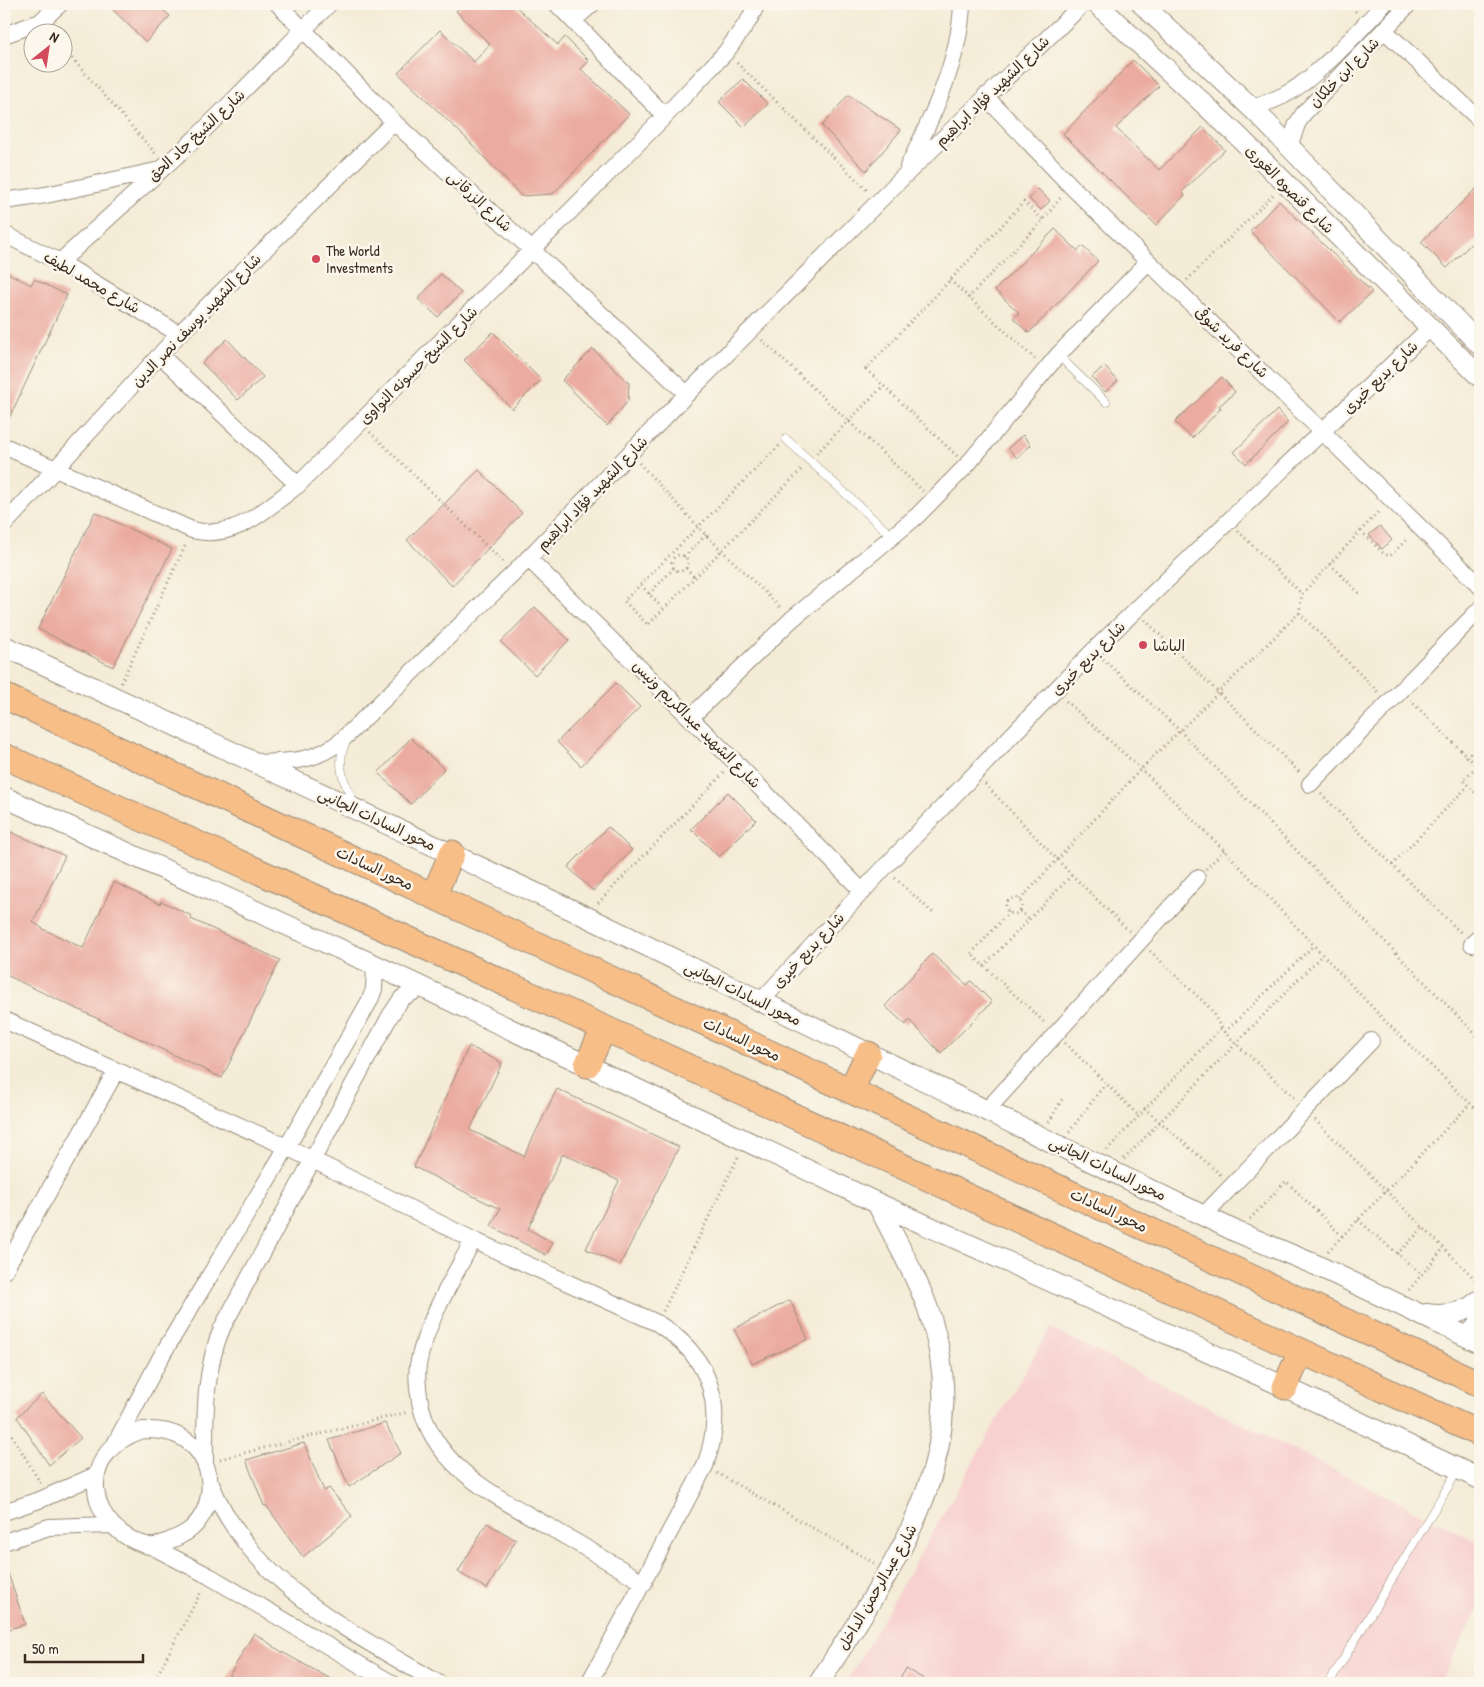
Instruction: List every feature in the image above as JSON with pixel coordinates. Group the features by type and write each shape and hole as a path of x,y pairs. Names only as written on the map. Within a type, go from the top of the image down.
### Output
{"main road":[{"name":"محور السادات","path":"4,696 434,894 1480,1384"},
{"path":"4,756 604,1028 1480,1434"},
{"path":"434,894 452,853"},
{"path":"587,1065 604,1028"},
{"path":"852,1090 868,1054"},
{"path":"1285,1387 1301,1351"}],"street":[{"path":"4,35 40,22 60,4"},
{"name":"شارع الزرقانى","path":"278,4 394,122 687,394"},
{"name":"شارع الشيخ جاد الحق","path":"60,262 163,168 329,4"},
{"path":"557,4 665,116"},
{"path":"574,20 592,4"},
{"name":"شارع الشيخ حسونه النواوى","path":"4,446 192,530 218,533 232,530 244,524 298,485 665,116 726,52 749,20 757,4"},
{"name":"شارع الشهيد فؤاد ابراهيم","path":"902,178 926,128 949,69 962,4"},
{"name":"شارع الشهيد فؤاد ابراهيم","path":"256,763 311,759 325,753 350,733 514,573 687,394 902,178 1083,4"},
{"name":"شارع قنصوه الغورى","path":"1097,4 1237,135 1430,328 1476,363"},
{"name":"شارع قنصوه الغورى","path":"1142,4 1252,108 1480,345"},
{"name":"شارع ابن خلكان","path":"1252,108 1275,100 1301,84 1347,42 1384,4"},
{"name":"شارع ابن خلكان","path":"1289,147 1304,112 1361,56 1408,4"},
{"path":"1385,30 1480,120"},
{"path":"1347,42 1361,56"},
{"name":"شارع فريد شوقى","path":"986,96 1071,186 1480,586"},
{"name":"شارع الشهيد يوسف نصر الدين","path":"4,524 179,334 394,122"},
{"path":"4,201 46,196 163,168"},
{"name":"شارع محمد لطيف","path":"4,234 60,262 179,334"},
{"path":"691,717 792,619 894,538 933,500 967,465 1046,368 1148,262"},
{"path":"1405,303 1423,286"},
{"name":"شارع بديع خيرى","path":"761,1001 884,868 1094,650 1324,432 1430,328"},
{"path":"160,355 298,485"},
{"name":"شارع الشهيد عبدالكريم ونيس","path":"528,558 691,717 863,892"},
{"path":"1310,784 1480,609"},
{"name":"محور السادات الجانبى","path":"4,646 114,699 586,916 1237,1232 1316,1265 1418,1313 1476,1334"},
{"path":"4,797 423,987 877,1203 1285,1387 1480,1478"},
{"path":"986,1111 1197,878"},
{"path":"375,965 374,990 370,1000 287,1147 162,1355 115,1444 103,1458 96,1475 96,1493 100,1510 110,1525 122,1534 153,1547 209,1576 391,1683"},
{"path":"423,987 406,995 396,1006 311,1159 214,1345 207,1384 204,1462 211,1484 227,1520 252,1554 298,1597 438,1683"},
{"path":"4,1020 287,1147 473,1240 658,1323 690,1348 705,1373 715,1410 715,1430 705,1466 589,1683"},
{"path":"1203,1216 1371,1041"},
{"path":"4,1271 116,1071"},
{"name":"شارع عبدالرحمن الداخل","path":"820,1683 889,1571 915,1523 940,1448 944,1401 937,1338 918,1282 877,1203"},
{"path":"473,1240 423,1346 417,1376 422,1408 437,1444 466,1475 480,1486 644,1582"},
{"path":"1418,1313 1448,1315 1464,1311 1480,1300"},
{"path":"115,1444 128,1435 143,1430 159,1430 175,1434 188,1442 204,1462"},
{"path":"4,1512 49,1496 96,1475"},
{"path":"153,1547 178,1538 191,1529 201,1518 207,1504 211,1484"},
{"path":"4,1542 49,1527 110,1525"}],"lane":[{"path":"1058,355 1106,402"},
{"path":"786,438 894,538"},
{"path":"350,733 344,746 341,766 347,789 359,810"},
{"path":"1329,1683 1459,1468"}],"path":[{"path":"726,52 879,201"},
{"path":"72,59 163,168"},
{"path":"1177,289 1285,184"},
{"path":"968,298 1043,220 1071,186"},
{"path":"967,465 866,369 1024,202 1043,220"},
{"path":"950,280 1046,368"},
{"path":"752,330 848,423 933,500"},
{"path":"786,438 698,527 673,556 624,601 648,625 883,386"},
{"path":"361,422 514,573"},
{"path":"630,454 698,527 792,619"},
{"path":"1020,900 1140,769 1299,613 1302,594 1391,498"},
{"path":"1229,521 1302,594"},
{"path":"1361,531 1384,554 1390,556 1420,526"},
{"path":"114,699 192,530"},
{"path":"684,557 706,535"},
{"path":"673,556 684,557"},
{"path":"673,556 672,563 674,568 680,571 686,568"},
{"path":"684,557 687,562 686,568"},
{"path":"1330,564 1359,593"},
{"path":"649,594 674,568"},
{"path":"686,568 694,577"},
{"path":"641,585 663,609"},
{"path":"1299,613 1388,703"},
{"path":"1094,650 1179,730 1480,1039"},
{"path":"1400,690 1466,757 1479,765 1463,780 1480,798"},
{"path":"1054,691 1140,769 1224,850 1313,946 1480,1113"},
{"path":"1466,757 1480,744"},
{"path":"586,916 735,762"},
{"path":"976,774 1072,875 1210,1008 1218,1018 1221,1028 1480,1284"},
{"path":"1392,865 1468,786"},
{"path":"1197,878 1224,850"},
{"path":"884,868 935,915"},
{"path":"984,966 1028,918 1072,875"},
{"path":"1009,912 1007,908 1009,900 1016,898 1020,900"},
{"path":"1020,900 1022,907 1020,911"},
{"path":"1020,911 1028,918"},
{"path":"1009,912 1017,913 1020,911"},
{"path":"971,954 1009,912"},
{"path":"1225,1032 1313,946"},
{"path":"1104,1167 1158,1123 1322,955"},
{"path":"1104,1167 1144,1108 1221,1028"},
{"path":"1059,1145 1105,1084"},
{"path":"1041,1136 1064,1096"},
{"path":"1316,1265 1470,1104"},
{"path":"1144,1108 1158,1123 1232,1185"},
{"path":"658,1323 746,1140"},
{"path":"1237,1232 1286,1181 1342,1236"},
{"path":"1358,1220 1421,1274"},
{"path":"1397,1254 1422,1228"},
{"path":"1397,1304 1444,1248"},
{"path":"204,1462 422,1408"},
{"path":"4,1422 49,1496"},
{"path":"705,1466 889,1571"},
{"path":"153,1683 209,1576"}],"shaded area":[{"path":"1050,1328 1480,1543 1480,1607 1439,1683 846,1683"}],"building":[{"path":"107,4 156,4 170,16 146,42"},
{"path":"464,4 513,4 558,45 565,37 589,61 581,69 629,114 553,194 521,196 465,137 398,73 440,30 474,62 490,44 456,11"},
{"path":"1133,60 1159,86 1116,128 1159,170 1203,127 1225,150 1182,192 1185,195 1156,225 1063,134"},
{"path":"743,79 768,104 744,127 719,102"},
{"path":"848,95 901,130 866,171 822,126"},
{"path":"1480,185 1480,235 1447,268 1421,242"},
{"path":"1038,189 1050,201 1041,210 1029,199"},
{"path":"1279,201 1372,292 1340,322 1250,231"},
{"path":"1055,229 1078,251 1082,246 1098,261 1029,333 1013,318 1019,313 995,290"},
{"path":"4,271 31,285 34,279 67,295 4,429"},
{"path":"441,274 461,293 438,317 418,299"},
{"path":"493,332 541,380 512,409 464,360"},
{"path":"227,339 263,377 238,400 202,363"},
{"path":"593,349 629,383 628,401 607,426 562,380"},
{"path":"1104,366 1118,381 1105,392 1092,377"},
{"path":"1222,377 1235,392 1219,406 1221,408 1192,438 1175,422"},
{"path":"1277,410 1288,422 1246,464 1234,452"},
{"path":"1023,435 1031,445 1017,458 1008,448"},
{"path":"479,470 522,513 452,586 407,540"},
{"path":"95,512 172,549 113,667 38,629"},
{"path":"1380,526 1392,540 1382,549 1369,535"},
{"path":"535,607 569,640 535,675 501,642"},
{"path":"616,683 640,707 581,766 557,742"},
{"path":"411,738 444,769 411,804 378,773"},
{"path":"728,792 756,820 719,857 691,829"},
{"path":"608,827 632,850 593,891 568,867"},
{"path":"4,829 65,856 33,922 43,929 83,948 114,882 160,904 161,901 192,916 191,919 280,960 222,1078 4,974"},
{"path":"932,954 967,985 971,981 992,1002 941,1053 909,1020 906,1025 885,1006"},
{"path":"469,1046 502,1063 470,1130 524,1156 557,1089 679,1147 620,1265 586,1249 619,1181 566,1155 562,1155 528,1229 553,1243 546,1255 491,1226 500,1209 414,1167"},
{"path":"790,1300 808,1339 752,1364 734,1329"},
{"path":"42,1394 81,1438 49,1465 17,1417"},
{"path":"385,1423 401,1453 349,1487 329,1440"},
{"path":"304,1443 324,1491 329,1488 352,1516 303,1557 266,1505 264,1506 246,1460"},
{"path":"487,1523 516,1540 487,1589 458,1572"},
{"path":"4,1567 6,1567 25,1624 4,1631"},
{"path":"254,1633 282,1652 338,1683 225,1683"},
{"path":"906,1669 931,1683 897,1683"}],"place":[{"name":"The World Investments","path":"316,259"},
{"name":"الباشا","path":"1143,645"}]}
